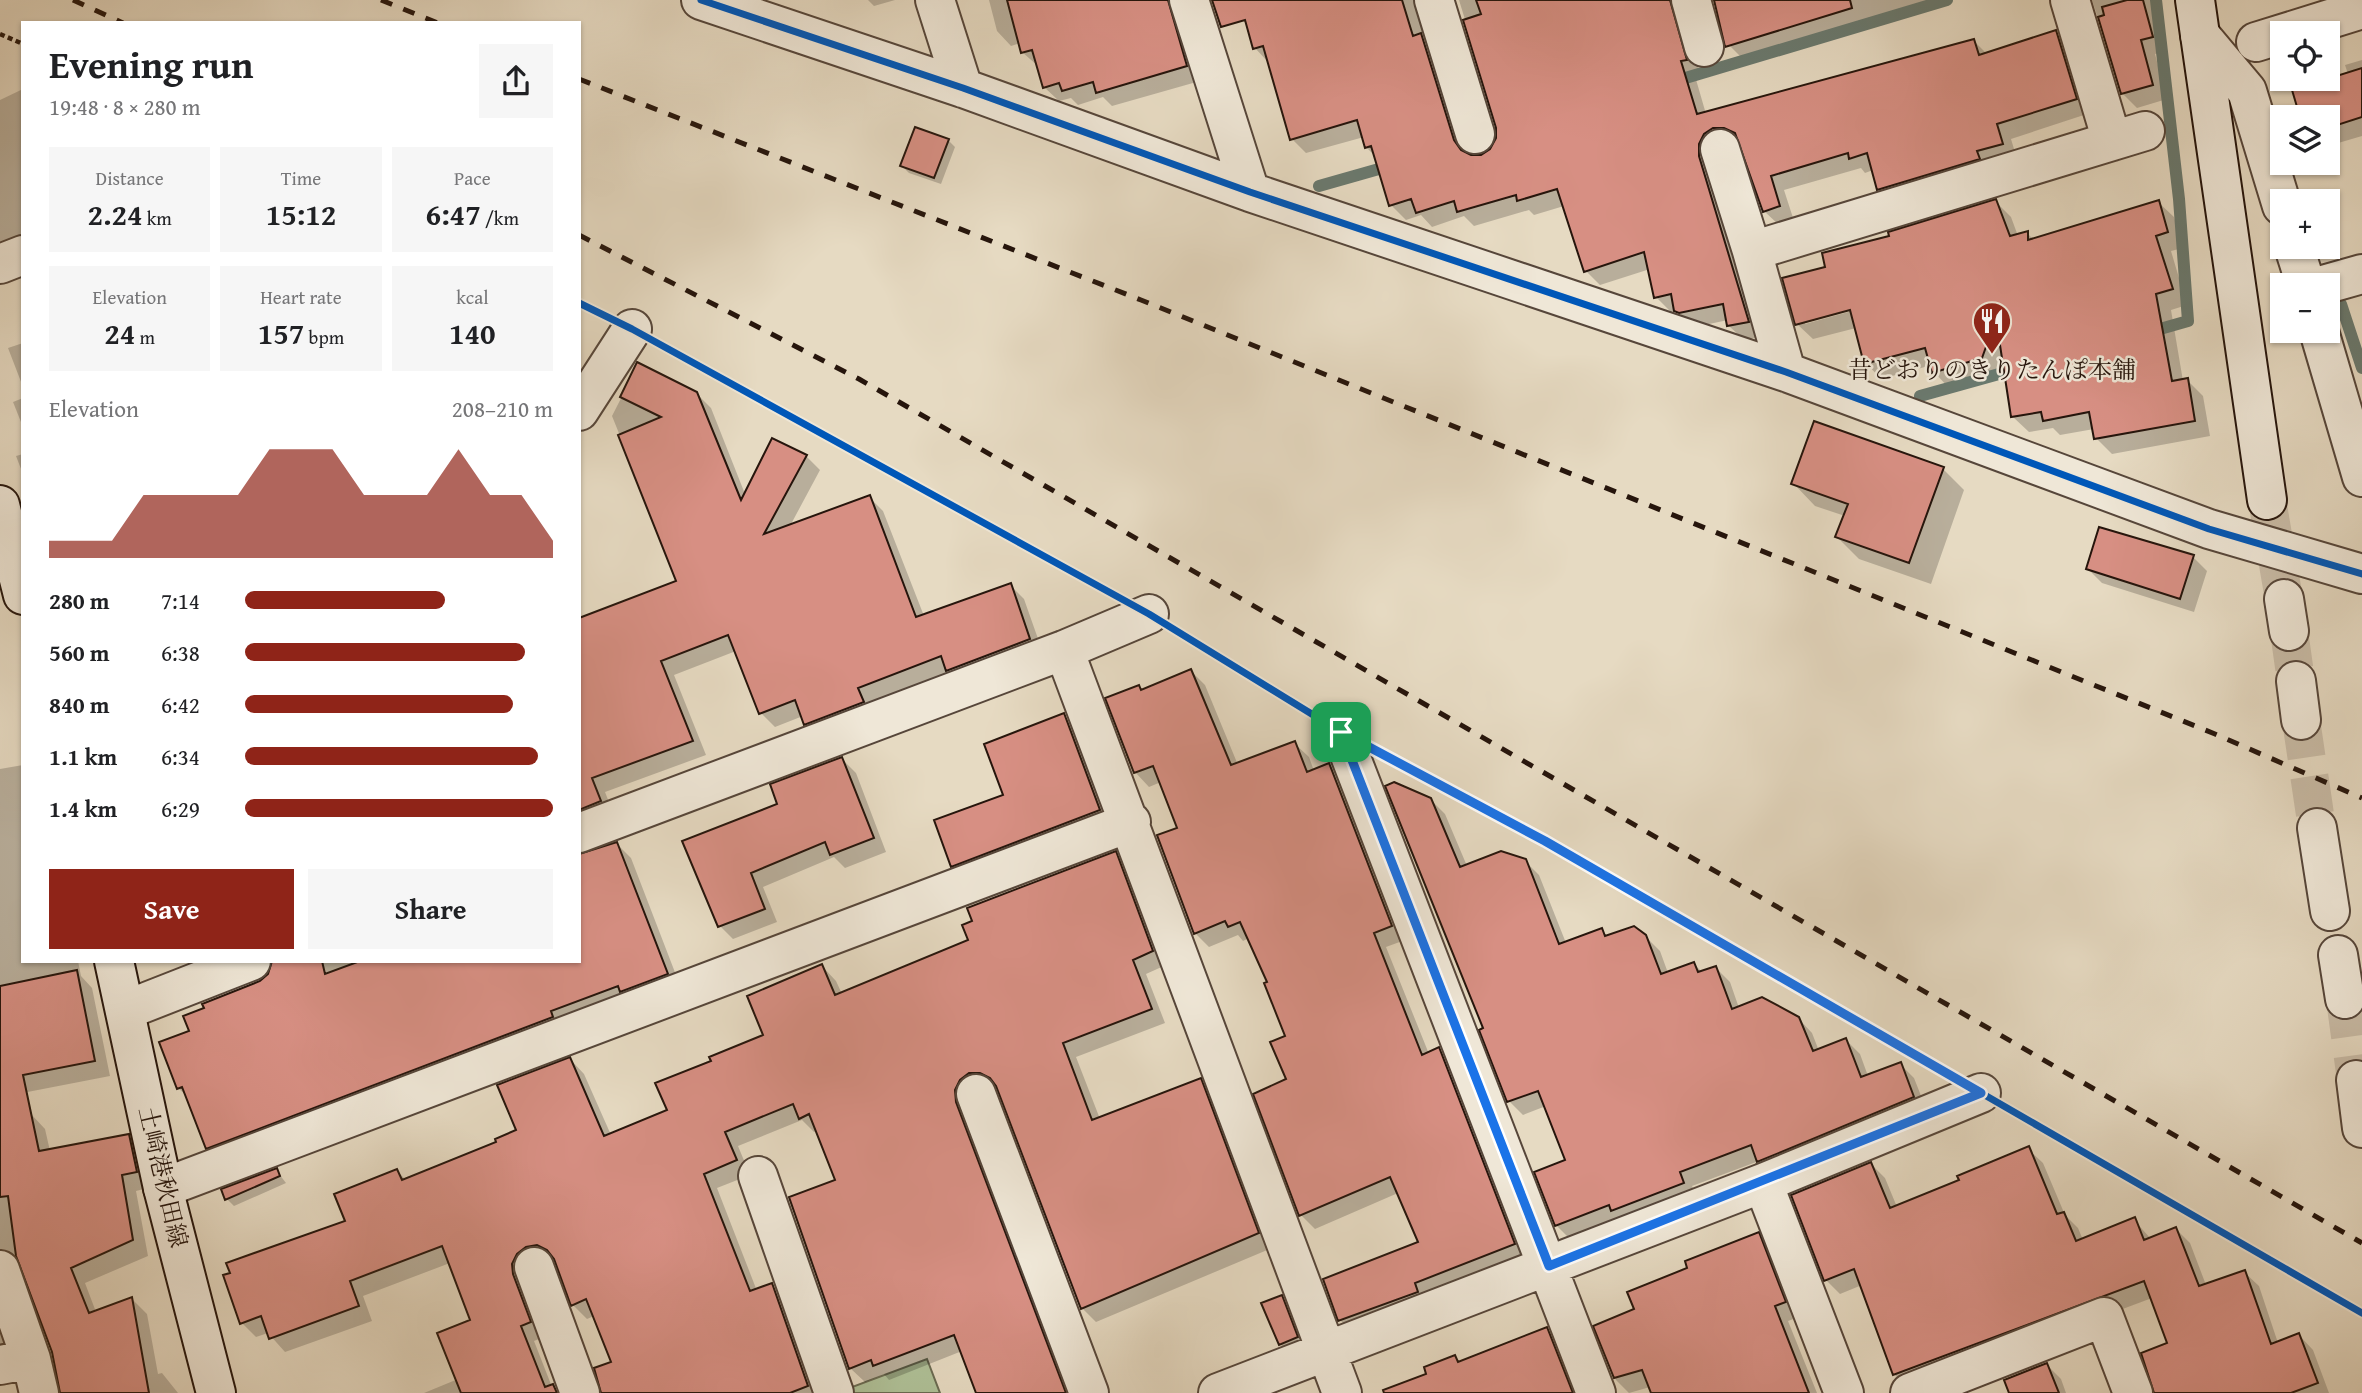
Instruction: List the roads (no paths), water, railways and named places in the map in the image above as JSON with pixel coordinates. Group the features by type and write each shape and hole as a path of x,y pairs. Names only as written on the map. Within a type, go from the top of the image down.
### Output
{"street":[{"path":"701,0 754,8 963,88 1250,192 1786,372 2209,529 2362,574"},
{"path":"935,0 963,88"},
{"path":"1189,0 1250,192"},
{"path":"1434,0 1475,134"},
{"path":"1691,0 1704,47"},
{"path":"1752,251 2128,136 2070,0"},
{"path":"2256,42 2362,9"},
{"path":"2198,18 2247,91 2277,189"},
{"path":"2198,18 2267,500"},
{"path":"1720,149 1786,372"},
{"path":"0,264 21,256"},
{"path":"2340,280 2362,274"},
{"path":"581,408 632,328"},
{"path":"2323,343 2362,477"},
{"path":"0,505 21,587"},
{"path":"581,833 1064,650 1149,614"},
{"path":"1064,650 1342,1393"},
{"path":"2297,681 2301,720"},
{"path":"1341,732 1596,1393"},
{"path":"163,1188 1130,822"},
{"path":"2317,828 2330,911"},
{"path":"2337,955 2345,999"},
{"name":"土崎港秋田線","path":"114,963 163,1188 216,1393"},
{"path":"126,1010 246,963"},
{"path":"2356,1080 2362,1128"},
{"path":"1219,1393 1763,1182 1981,1093"},
{"path":"976,1094 1089,1393"},
{"path":"758,1176 834,1393"},
{"path":"1763,1182 1844,1393"},
{"path":"534,1267 580,1393"},
{"path":"0,1270 23,1372"},
{"path":"1910,1393 2104,1317 2133,1393"}],"waterway":[{"path":"1672,82 1947,0"},
{"path":"2146,333 2188,321 2179,199 2156,0"},
{"path":"1319,186 1393,165"},
{"path":"2341,304 2362,368"},
{"path":"1920,396 2017,369"}],"tunnel":[{"path":"2267,500 2284,599"},
{"path":"2289,631 2296,681"},
{"path":"2301,720 2317,828"},
{"path":"2345,999 2356,1080"}],"railway":[{"path":"73,0 119,21"},
{"path":"381,0 433,21"},
{"path":"581,80 1141,300 2215,734 2362,798"},
{"path":"581,236 859,379 2362,1243"}],"place":[{"name":"昔どおりのきりたんぽ本舗","path":"1992,355"}]}
